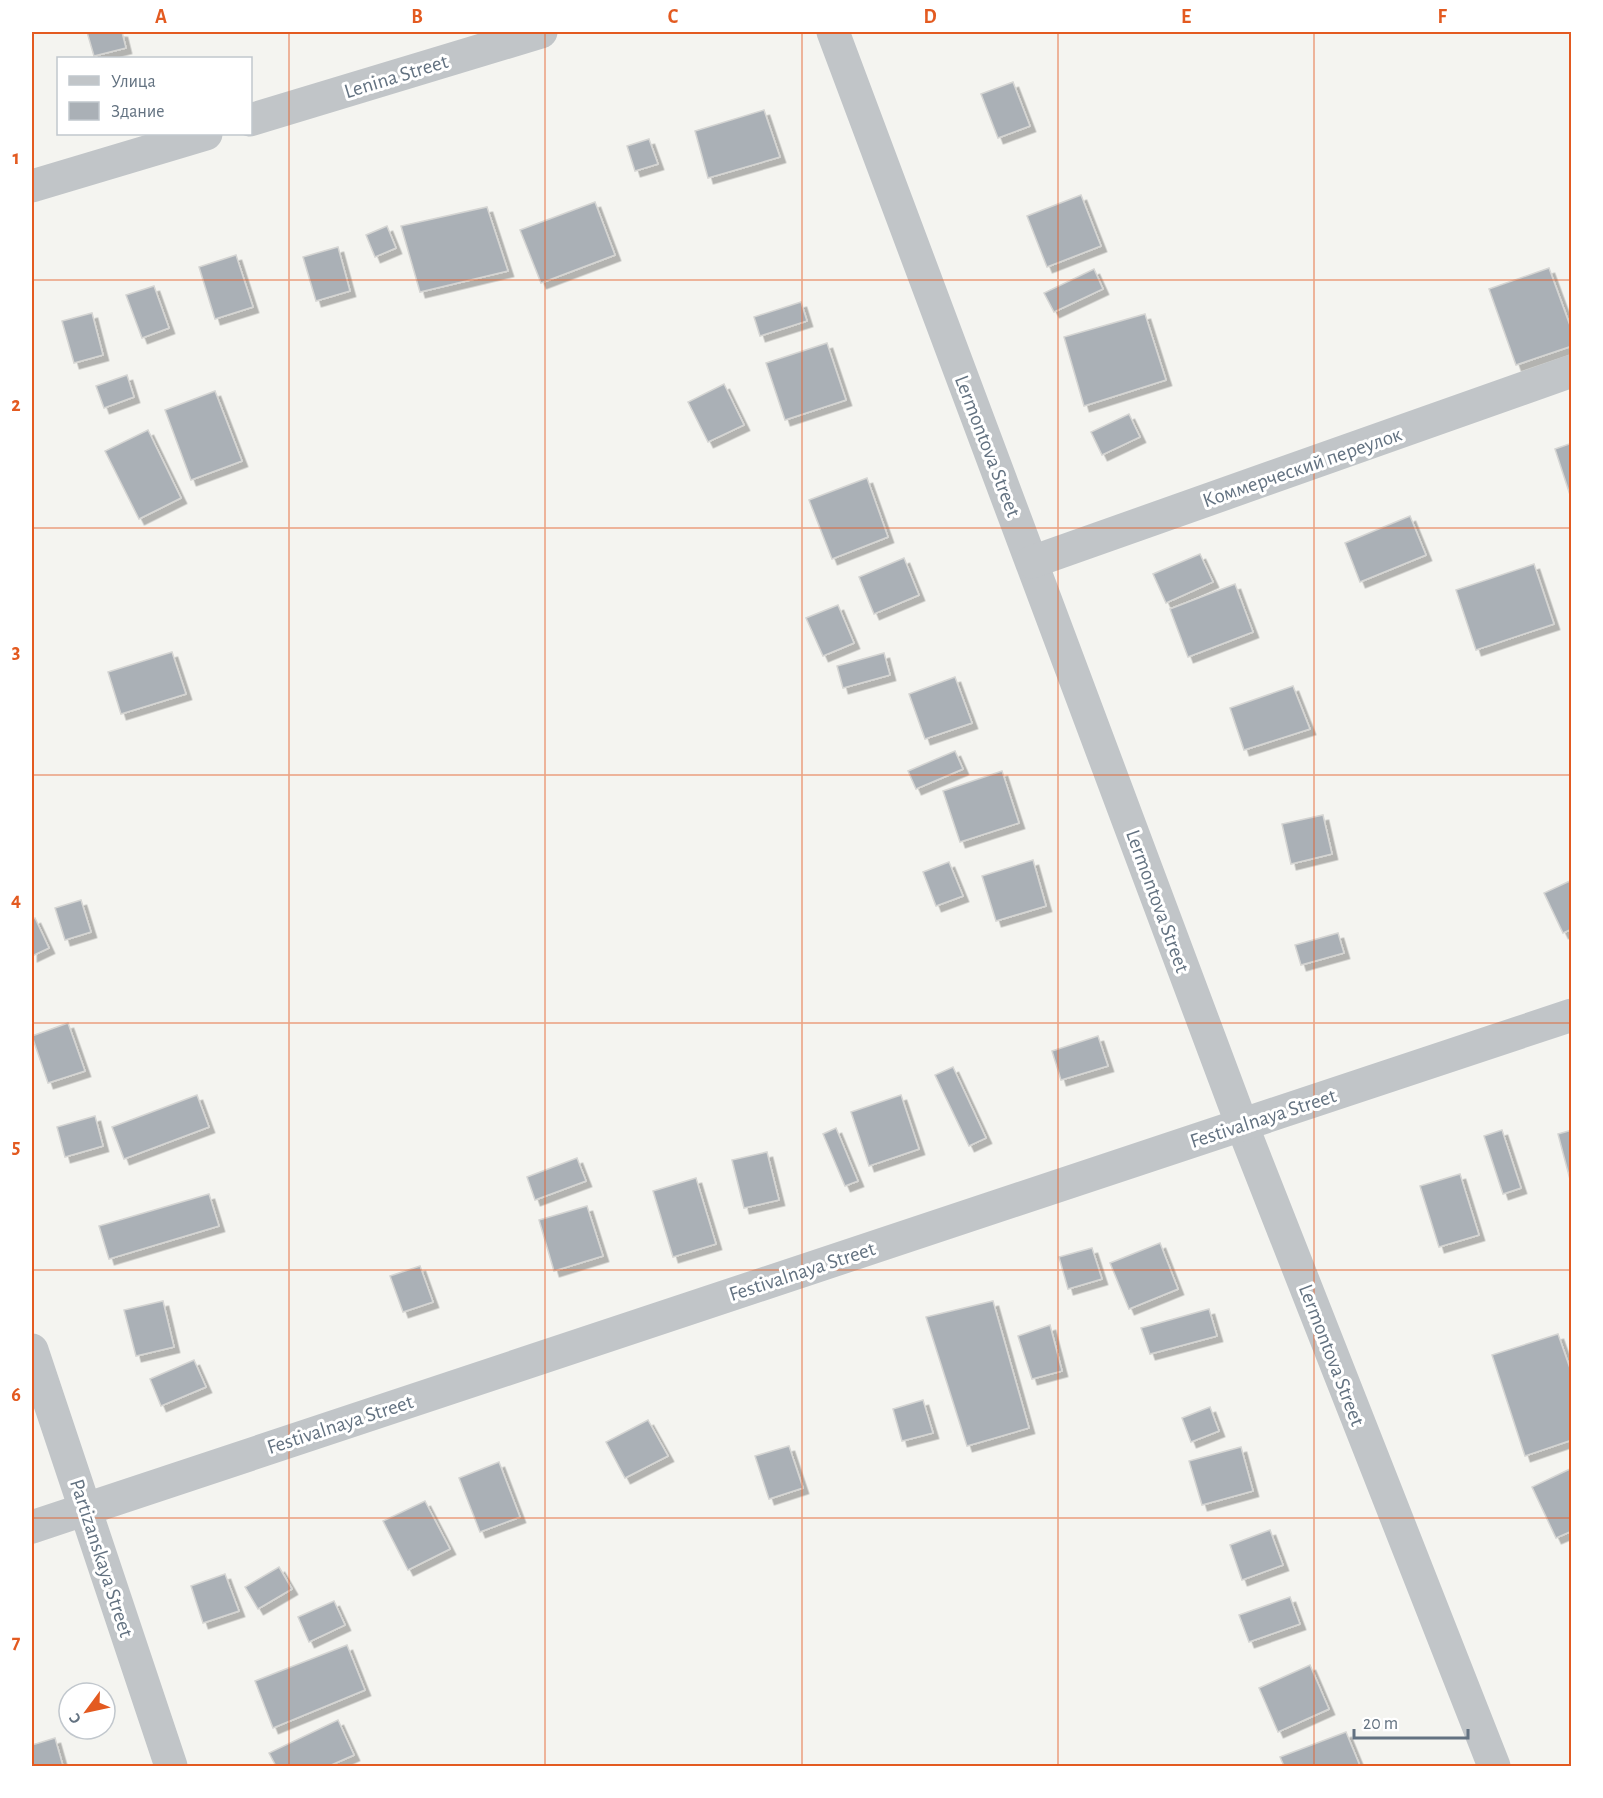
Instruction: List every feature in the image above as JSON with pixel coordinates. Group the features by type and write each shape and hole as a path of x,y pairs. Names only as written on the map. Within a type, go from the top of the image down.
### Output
{"street":[{"name":"Lenina Street","path":"252,119 541,32"},
{"name":"Lermontova Street","path":"833,32 1242,1125 1494,1767"},
{"path":"32,186 203,135"},
{"name":"Коммерческий переулок","path":"1032,562 1572,371"},
{"name":"Festivalnaya Street","path":"32,1527 1572,1015"},
{"name":"Partizanskaya Street","path":"32,1350 171,1767"}],"building":[{"path":"87,32 122,32 126,48 94,56"},
{"path":"1013,82 1030,126 998,138 981,94"},
{"path":"764,110 780,157 708,178 695,131"},
{"path":"649,139 658,164 635,171 627,146"},
{"path":"1081,195 1101,246 1047,267 1027,216"},
{"path":"595,202 615,255 541,283 520,230"},
{"path":"487,207 508,271 420,292 401,226"},
{"path":"387,226 396,248 375,257 366,235"},
{"path":"338,247 350,291 316,301 303,257"},
{"path":"236,255 253,307 215,319 199,267"},
{"path":"1549,268 1572,331 1572,346 1516,365 1489,289"},
{"path":"1094,269 1103,289 1054,312 1044,293"},
{"path":"154,286 169,328 142,338 126,295"},
{"path":"801,302 807,321 760,336 754,317"},
{"path":"92,313 103,355 74,363 62,321"},
{"path":"1145,314 1166,380 1084,406 1064,337"},
{"path":"827,343 846,400 785,420 766,363"},
{"path":"127,375 134,397 104,408 96,386"},
{"path":"724,384 744,425 708,442 688,402"},
{"path":"215,391 242,461 191,480 165,410"},
{"path":"1129,414 1140,437 1102,455 1091,432"},
{"path":"148,430 181,498 139,519 105,451"},
{"path":"1572,443 1572,501 1555,449"},
{"path":"867,478 888,537 832,559 809,500"},
{"path":"1410,516 1426,555 1360,582 1345,543"},
{"path":"1200,554 1213,582 1166,603 1153,574"},
{"path":"904,558 919,595 874,614 859,577"},
{"path":"1534,564 1554,624 1476,650 1456,590"},
{"path":"1235,584 1253,632 1188,657 1170,609"},
{"path":"838,605 854,643 823,656 806,618"},
{"path":"172,652 186,694 121,714 108,672"},
{"path":"884,653 890,675 843,688 837,666"},
{"path":"955,677 972,723 925,739 909,694"},
{"path":"1293,686 1310,729 1244,750 1230,708"},
{"path":"955,751 963,769 916,789 908,771"},
{"path":"1002,771 1019,823 960,842 943,791"},
{"path":"1323,815 1332,854 1291,864 1282,824"},
{"path":"1033,860 1046,906 996,921 982,876"},
{"path":"949,862 963,896 936,906 923,872"},
{"path":"1572,880 1572,929 1563,933 1544,893"},
{"path":"81,900 91,932 65,940 55,908"},
{"path":"35,918 49,948 32,956 32,920"},
{"path":"1338,933 1344,953 1301,965 1295,945"},
{"path":"68,1023 85,1071 48,1083 32,1036"},
{"path":"1098,1036 1108,1066 1061,1080 1052,1051"},
{"path":"953,1067 986,1138 969,1146 935,1075"},
{"path":"197,1095 209,1127 124,1159 112,1127"},
{"path":"901,1095 919,1149 869,1166 851,1112"},
{"path":"95,1116 103,1146 65,1157 57,1127"},
{"path":"836,1128 858,1181 845,1186 823,1134"},
{"path":"1502,1130 1521,1188 1503,1194 1484,1136"},
{"path":"1572,1130 1572,1187 1558,1134"},
{"path":"767,1152 779,1200 744,1208 732,1160"},
{"path":"577,1158 586,1181 535,1200 527,1177"},
{"path":"1460,1174 1479,1235 1439,1247 1420,1186"},
{"path":"696,1178 716,1244 673,1257 653,1191"},
{"path":"209,1194 219,1226 109,1259 99,1226"},
{"path":"587,1206 603,1256 554,1271 539,1220"},
{"path":"1160,1243 1178,1289 1129,1309 1110,1263"},
{"path":"1092,1248 1102,1279 1068,1289 1059,1257"},
{"path":"420,1266 433,1302 403,1312 390,1276"},
{"path":"163,1301 174,1347 136,1356 124,1310"},
{"path":"993,1301 1029,1428 967,1446 926,1317"},
{"path":"1209,1309 1217,1336 1150,1354 1141,1328"},
{"path":"1050,1325 1062,1371 1032,1379 1018,1336"},
{"path":"1558,1334 1572,1374 1572,1440 1525,1456 1492,1355"},
{"path":"194,1360 206,1387 161,1406 150,1379"},
{"path":"923,1400 933,1433 902,1441 893,1409"},
{"path":"1210,1407 1219,1431 1191,1442 1182,1418"},
{"path":"648,1420 668,1456 625,1478 606,1442"},
{"path":"789,1446 803,1488 769,1499 755,1456"},
{"path":"1241,1447 1253,1491 1202,1505 1189,1461"},
{"path":"499,1462 520,1517 480,1532 459,1478"},
{"path":"1570,1469 1572,1531 1556,1538 1532,1487"},
{"path":"425,1501 450,1549 408,1570 383,1521"},
{"path":"1270,1530 1283,1565 1242,1580 1230,1545"},
{"path":"279,1567 292,1589 258,1609 245,1587"},
{"path":"225,1574 239,1611 203,1623 191,1586"},
{"path":"1290,1597 1300,1624 1249,1642 1239,1615"},
{"path":"334,1601 345,1625 309,1642 298,1617"},
{"path":"347,1645 365,1690 273,1728 255,1681"},
{"path":"1310,1665 1329,1709 1278,1732 1259,1688"},
{"path":"338,1720 354,1755 329,1766 276,1766 269,1753"},
{"path":"1346,1732 1360,1766 1284,1766 1280,1757"},
{"path":"55,1738 63,1766 32,1766 32,1745"}]}
